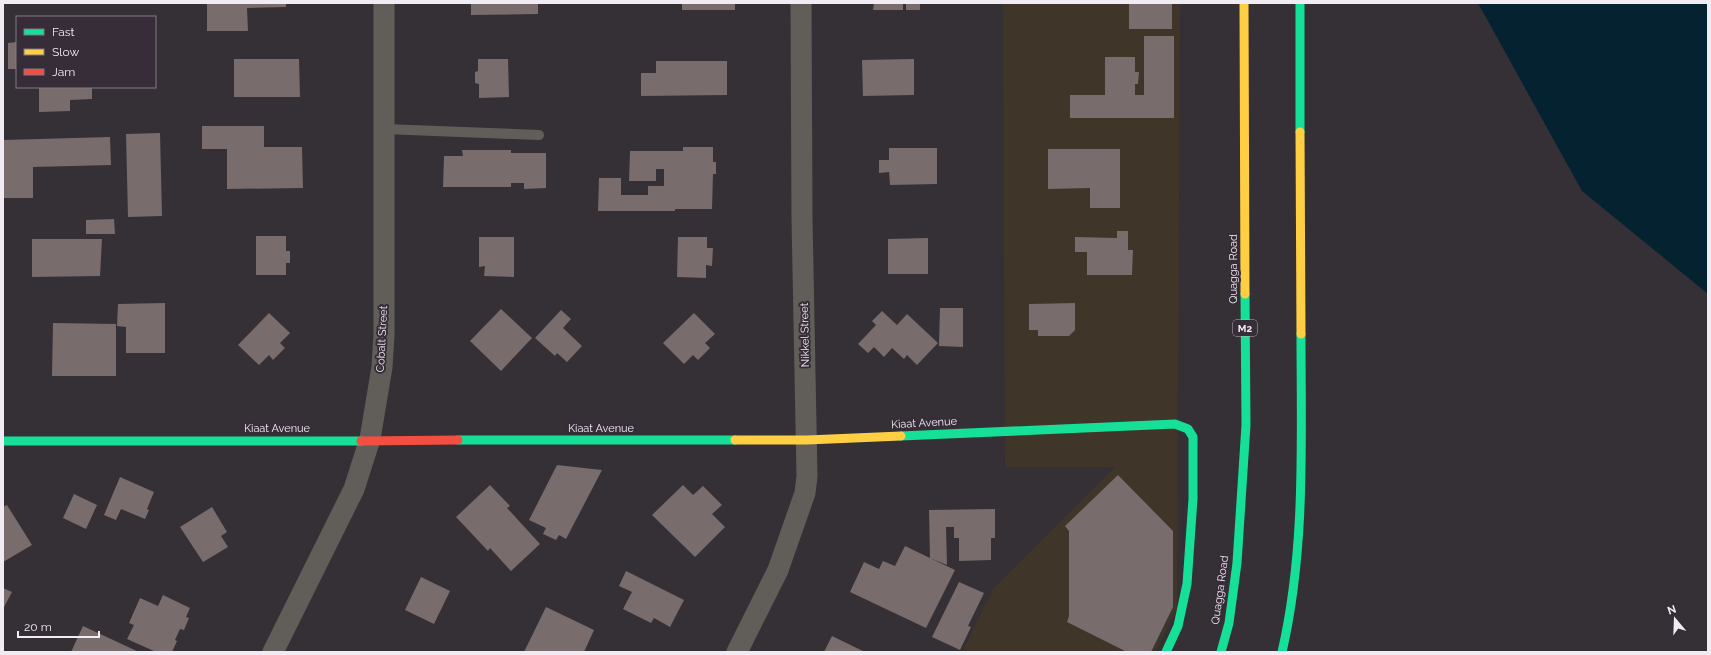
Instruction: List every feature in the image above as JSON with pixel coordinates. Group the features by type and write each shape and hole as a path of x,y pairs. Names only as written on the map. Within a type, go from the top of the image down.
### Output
{"street":[{"name":"Cobalt Street","path":"272,652 354,489 370,440 382,367 384,335 384,3"},
{"name":"Nikkel Street","path":"737,652 778,570 805,493 808,476 803,226 801,3"},
{"name":"Quagga Road","path":"1221,652 1229,623 1238,564 1246,425 1244,3"},
{"path":"1282,652 1290,617 1301,503 1300,3"},
{"name":"Kiaat Avenue","path":"3,441 807,440 1175,424 1188,429 1194,437 1193,499 1187,584 1178,626 1166,652"}],"lane":[{"path":"384,130 539,135"}],"shaded area":[{"path":"1003,3 1180,3 1177,609 1155,652 962,652 993,589 1115,467 1005,467"}],"water":[{"path":"1478,3 1708,3 1708,294 1582,191"}],"building":[{"path":"207,3 286,3 286,7 247,8 248,31 207,31"},
{"path":"471,3 538,3 538,14 471,15"},
{"path":"682,3 735,3 735,10 682,10"},
{"path":"874,3 903,3 903,10 873,10"},
{"path":"906,3 920,3 920,10 906,10"},
{"path":"1129,3 1172,3 1172,29 1129,29"},
{"path":"1144,36 1174,36 1174,118 1070,118 1070,95 1105,95 1105,57 1135,57 1135,72 1139,72 1138,84 1135,84 1135,95 1144,95"},
{"path":"16,42 16,69 8,69 8,43"},
{"path":"234,59 299,59 300,97 234,97"},
{"path":"478,59 508,59 509,97 479,98 479,84 475,83 475,72 478,71"},
{"path":"914,59 914,95 863,96 862,60"},
{"path":"656,61 727,61 727,95 641,96 641,73 656,73"},
{"path":"39,88 92,88 92,99 70,100 70,111 39,112"},
{"path":"202,126 264,126 264,147 302,147 303,188 227,189 227,149 202,149"},
{"path":"160,133 162,216 128,217 126,134"},
{"path":"110,137 111,165 33,167 33,198 4,198 3,140"},
{"path":"683,147 713,147 713,162 716,162 716,174 713,174 712,209 675,209 675,211 598,211 599,178 621,178 621,195 648,195 648,186 664,186 664,169 656,169 656,181 629,181 630,151 683,151"},
{"path":"889,148 937,148 937,184 890,185 889,172 879,173 879,160 889,160"},
{"path":"1048,149 1120,149 1120,208 1090,208 1090,188 1048,189"},
{"path":"462,150 511,150 511,153 546,153 546,188 524,189 524,183 511,183 511,187 443,187 444,156 463,156"},
{"path":"114,219 115,234 86,234 86,220"},
{"path":"1117,231 1128,231 1128,250 1133,250 1132,275 1087,275 1087,252 1075,252 1075,237 1117,238"},
{"path":"256,236 286,236 286,251 290,251 290,263 286,263 286,275 256,275"},
{"path":"479,237 514,237 514,277 484,276 485,266 479,267"},
{"path":"678,237 707,237 707,248 713,248 712,266 706,265 706,278 677,277"},
{"path":"928,238 928,274 888,274 888,239"},
{"path":"32,239 102,239 100,276 32,277"},
{"path":"165,303 165,353 126,353 126,327 117,326 118,304"},
{"path":"1075,303 1075,330 1069,336 1038,336 1038,330 1029,330 1029,304"},
{"path":"940,308 963,308 963,347 939,346"},
{"path":"501,309 532,338 501,371 470,341"},
{"path":"561,310 571,319 563,328 582,346 567,362 557,353 555,356 535,338"},
{"path":"882,311 897,325 907,314 938,343 917,365 907,355 904,359 892,348 884,357 874,347 868,353 858,344 876,325 872,321"},
{"path":"269,313 290,333 280,343 285,348 273,360 269,355 259,365 238,345"},
{"path":"694,313 715,334 705,343 710,348 698,360 693,355 684,364 663,343"},
{"path":"53,323 116,324 116,376 52,376"},
{"path":"557,465 602,470 566,539 559,535 556,540 543,534 546,528 529,520"},
{"path":"1118,475 1173,531 1173,607 1151,652 1127,652 1067,622 1069,616 1069,531 1065,526"},
{"path":"120,477 154,492 147,509 149,510 145,519 121,509 116,520 104,515"},
{"path":"490,485 510,506 507,508 540,544 511,571 490,548 488,551 456,517"},
{"path":"683,485 693,495 703,486 722,505 712,514 725,527 695,557 652,515"},
{"path":"74,494 97,505 86,529 63,518"},
{"path":"7,505 32,545 3,562 3,507"},
{"path":"212,507 227,532 221,536 228,547 203,562 180,527"},
{"path":"995,509 995,538 991,538 991,560 959,561 959,538 954,538 954,527 946,527 947,565 930,558 929,510"},
{"path":"905,546 955,570 926,628 850,592 864,562 879,569 883,561 895,566"},
{"path":"626,571 684,600 670,627 654,618 651,623 623,609 632,592 619,586"},
{"path":"421,577 450,591 434,624 405,610"},
{"path":"959,582 984,593 968,626 971,627 960,650 932,637"},
{"path":"3,588 12,592 3,609"},
{"path":"163,595 190,608 186,617 189,618 184,630 180,629 172,652 156,652 127,639 134,625 129,623 140,598 158,606"},
{"path":"546,607 594,630 584,652 524,652"},
{"path":"83,626 139,652 71,652"},
{"path":"832,636 865,652 824,652"}],"traffic: fast":[{"path":"1300,3 1300,132"},
{"path":"1221,652 1229,623 1237,563 1246,425 1245,294"},
{"path":"1282,652 1290,613 1299,534 1301,334"},
{"path":"901,436 1175,424 1188,429 1193,437 1193,499 1187,584 1178,626 1166,652"},
{"path":"458,440 735,440"},
{"path":"3,441 361,441"}],"traffic: slow":[{"path":"1244,3 1245,294"},
{"path":"1300,132 1301,334"},
{"path":"735,440 807,440 901,436"}],"traffic: jam":[{"path":"361,441 458,440"}]}
